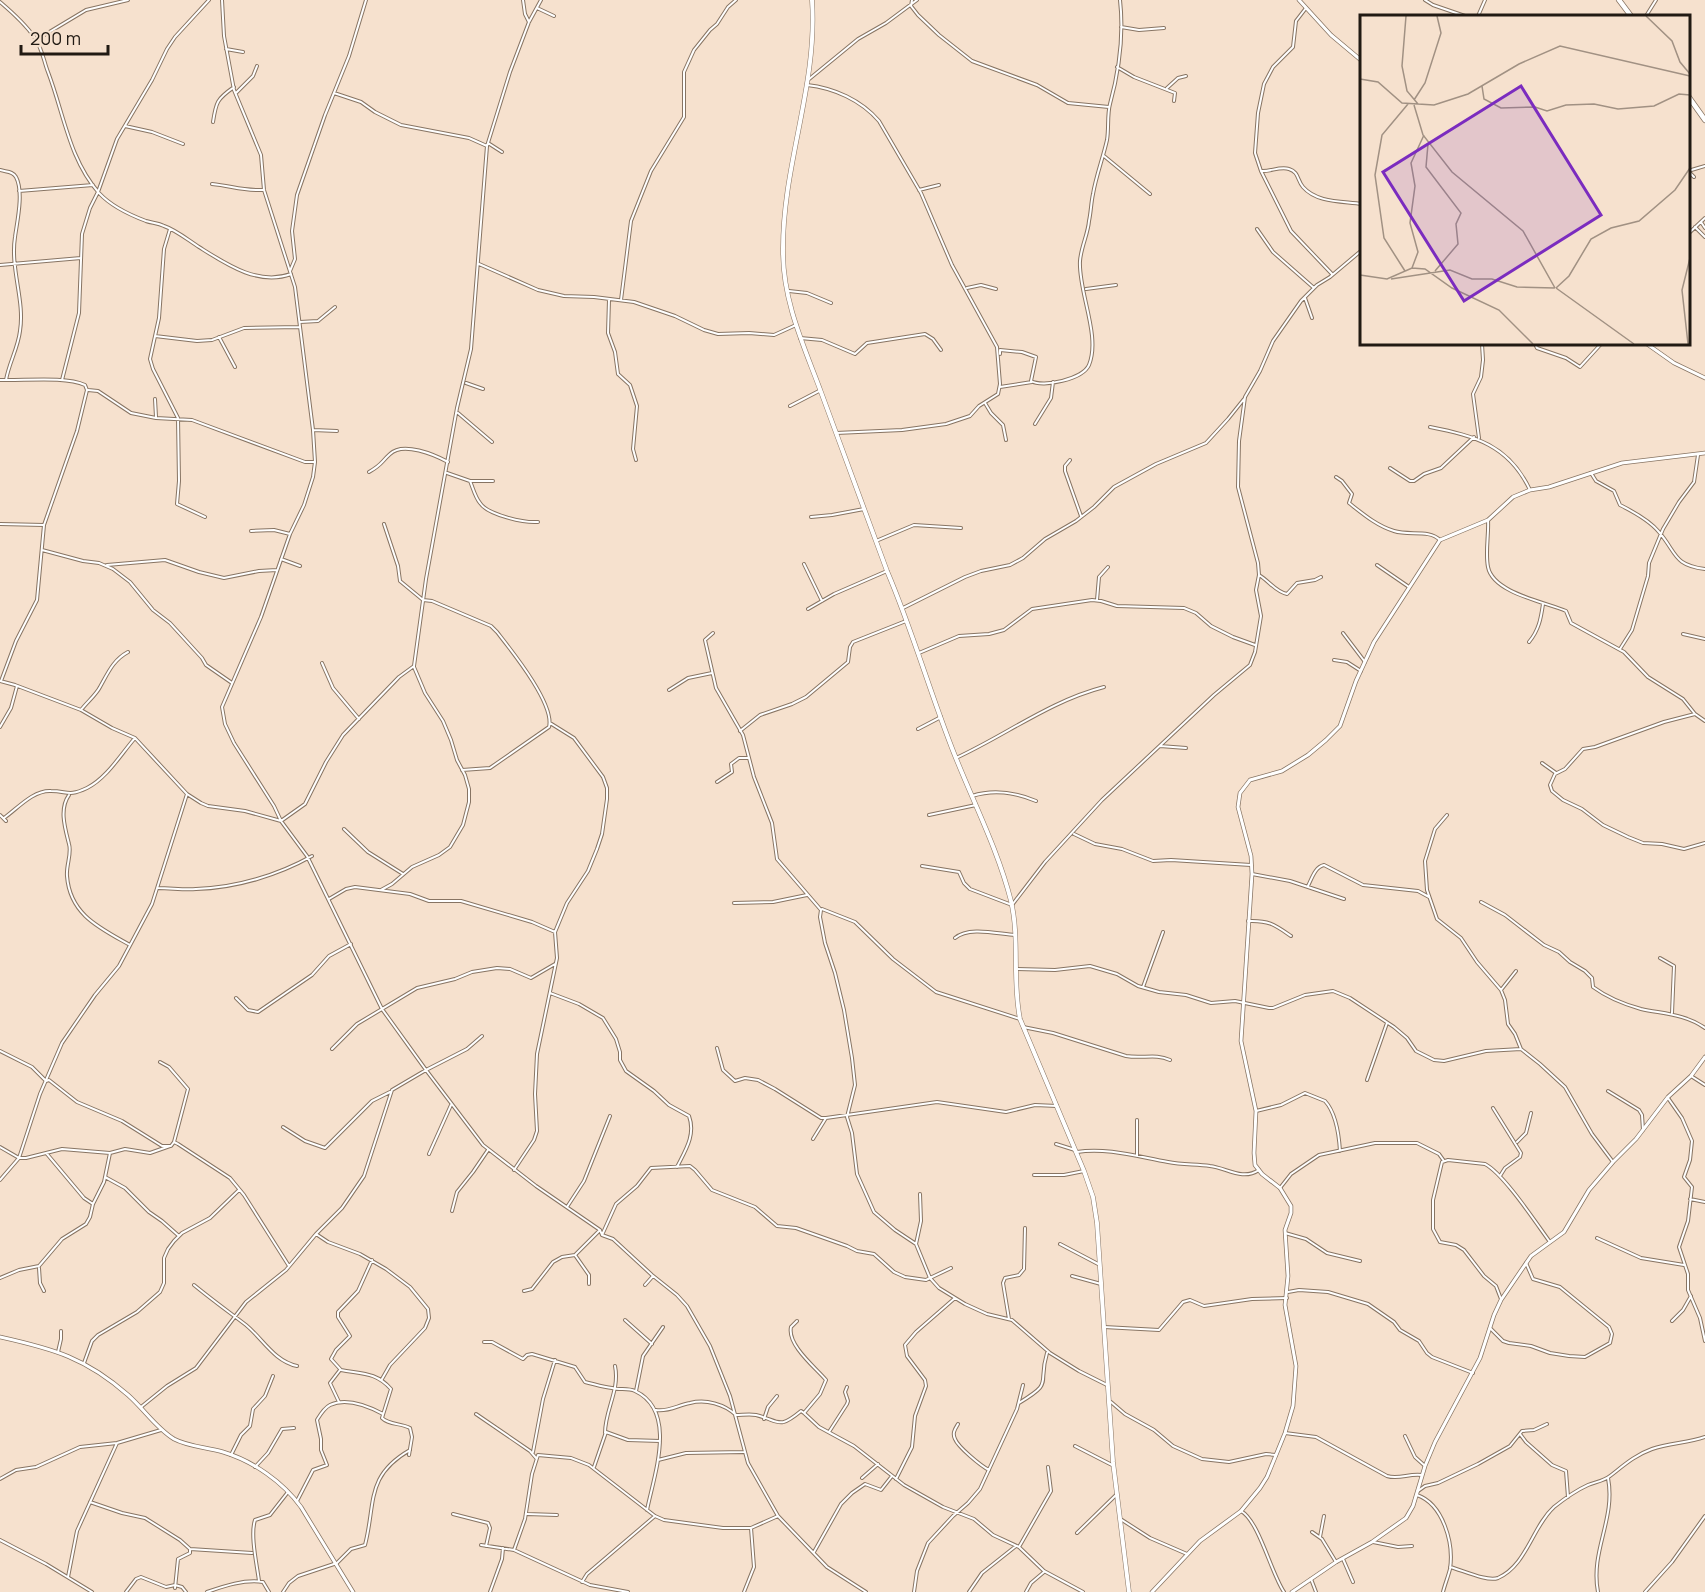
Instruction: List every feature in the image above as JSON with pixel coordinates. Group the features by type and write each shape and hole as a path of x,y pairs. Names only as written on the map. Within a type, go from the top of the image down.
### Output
{"main road":[{"path":"812,0 814,28 808,82 784,207 783,252 786,291 800,338 887,572 903,608 956,758 1001,866 1012,905 1020,1019 1084,1171 1096,1213 1114,1466 1129,1592"},
{"path":"1619,0 1630,15"},
{"path":"1690,98 1705,120"}],"street":[{"path":"36,40 86,10 128,0"},
{"path":"62,380 79,313 82,234 90,208 117,139 152,80 167,49 209,0"},
{"path":"222,0 226,49 234,87 261,155 264,190 295,286 315,462 304,505 290,534 254,636 222,707 225,724 234,743 274,806 280,821 308,859 382,1009 426,1070 488,1150 600,1230 602,1235 612,1239 687,1306 703,1332 730,1396 744,1452 755,1477 778,1516 827,1567 865,1592"},
{"path":"0,2 36,40 56,92 66,135 75,155 98,192 120,209 170,229 220,261 261,278 282,278 291,272 295,260 292,231 295,201 349,56 366,0"},
{"path":"523,0 529,22"},
{"path":"381,890 412,867 445,851 458,837 469,802 469,789 443,721 431,704 414,666 423,600 456,412 465,383 471,349 487,144 510,72 529,22 541,0"},
{"path":"621,300 631,221 651,171 684,117 683,83 687,66 694,50 736,0"},
{"path":"912,0 912,6 939,35 972,61 1037,85 1063,101 1109,107"},
{"path":"808,82 858,39 912,6 917,0"},
{"path":"1000,387 1032,382 1053,382 1078,376 1084,373 1090,363 1090,326 1080,260 1092,195 1108,130 1109,107 1113,96 1122,27 1120,0"},
{"path":"1299,0 1331,35 1360,59"},
{"path":"1425,0 1462,15"},
{"path":"1478,15 1485,0"},
{"path":"1647,15 1656,0"},
{"path":"537,8 554,16"},
{"path":"1306,8 1296,21 1293,47 1269,73 1262,92 1257,113 1256,153 1261,171 1291,231 1333,274"},
{"path":"1122,27 1139,30 1164,28"},
{"path":"226,49 243,52"},
{"path":"236,93 253,76 257,66"},
{"path":"1117,67 1167,88 1175,93 1174,101"},
{"path":"1167,88 1178,78 1186,76"},
{"path":"808,82 836,90 874,116 919,190 952,265 986,324 999,355 1000,387 998,394 970,416 946,424 902,430 836,433"},
{"path":"213,122 215,104 220,97 234,87"},
{"path":"334,93 361,102 401,125 469,138 502,152"},
{"path":"124,126 152,132 183,144"},
{"path":"1103,156 1150,194"},
{"path":"1690,171 1705,166"},
{"path":"1261,171 1271,172 1286,168 1297,174 1302,186 1318,197 1360,204"},
{"path":"0,170 13,173 17,179 18,191 14,265 20,330 6,380"},
{"path":"1690,172 1694,177"},
{"path":"212,184 228,185 241,190 264,190"},
{"path":"18,191 93,185"},
{"path":"919,190 939,185"},
{"path":"1690,233 1705,218"},
{"path":"1701,222 1705,228"},
{"path":"1695,227 1705,237"},
{"path":"170,229 164,249 162,295 150,352 150,364 178,418 177,504 205,517"},
{"path":"1257,229 1273,252 1314,288"},
{"path":"903,608 964,577 1017,562 1045,539 1082,517 1114,487 1156,464 1206,443 1245,397 1273,341 1305,297 1360,252"},
{"path":"0,265 81,258"},
{"path":"479,264 538,290 564,296 621,300 675,316 718,334 774,335 796,326"},
{"path":"966,289 981,285 996,289"},
{"path":"1085,290 1116,285"},
{"path":"786,291 807,293 831,303"},
{"path":"1305,297 1312,318"},
{"path":"609,300 608,333 615,352 618,374 630,385 637,406 633,449 636,460"},
{"path":"299,322 318,321 334,308"},
{"path":"154,336 197,341 219,337 244,328 300,327"},
{"path":"800,338 822,340 855,354 867,343 925,334 933,339 941,350"},
{"path":"219,337 235,366"},
{"path":"1479,438 1473,394 1482,370 1482,345"},
{"path":"1536,345 1537,348 1566,358 1580,367 1600,345"},
{"path":"1648,345 1668,360 1705,378"},
{"path":"999,355 1000,350 1006,349 1036,357 1032,382"},
{"path":"0,380 62,380 85,385 131,413 156,418 192,420 305,462 315,462"},
{"path":"1035,424 1051,398 1053,382"},
{"path":"465,383 483,389"},
{"path":"85,385 87,390 77,431 44,525 36,600 27,623 16,641 1,681 81,710 135,738 195,801 208,806 245,811 280,821"},
{"path":"87,390 95,390"},
{"path":"790,406 821,391"},
{"path":"921,867 959,872 970,889 1012,905 1061,843 1102,800 1214,695 1243,673 1253,659 1262,616 1256,590 1259,575 1258,563 1238,487 1239,441 1245,397"},
{"path":"154,399 156,418"},
{"path":"985,403 1003,425 1006,440"},
{"path":"1238,407 1244,404"},
{"path":"456,412 492,442"},
{"path":"1431,427 1479,438 1508,458 1530,490"},
{"path":"313,430 337,431"},
{"path":"1390,468 1410,481 1414,481 1424,474 1441,468 1474,437"},
{"path":"369,472 382,465 391,452 398,450 432,453 448,462"},
{"path":"1620,650 1632,630 1648,576 1649,563 1667,520 1694,482 1698,453"},
{"path":"1152,1592 1207,1534 1241,1511 1267,1478 1293,1406 1296,1366 1286,1310 1288,1292 1285,1233 1285,1226 1292,1210 1280,1188 1255,1165 1256,1111 1241,1041 1252,874 1251,856 1238,807 1240,793 1250,780 1282,771 1317,748 1336,731 1343,722 1374,642 1440,540 1488,520 1513,497 1530,490 1549,487 1622,463 1705,453"},
{"path":"1070,460 1065,466 1065,471 1082,517"},
{"path":"447,473 470,481 493,481"},
{"path":"1591,473 1596,481 1614,491 1620,505 1635,511 1661,534 1682,562 1690,567 1705,569"},
{"path":"1336,477 1352,494 1349,503 1371,520 1394,531 1431,534 1440,540"},
{"path":"470,481 480,504 491,512 538,522"},
{"path":"811,517 864,509"},
{"path":"1488,520 1487,561 1491,576 1496,582 1543,604 1564,610 1568,613 1571,623 1634,660 1648,677 1683,699 1705,722"},
{"path":"0,524 44,525"},
{"path":"384,524 398,566 400,581 423,600 432,601 490,626 497,632 535,684 550,723 574,738 603,777 607,788 602,834 597,849 578,889 567,903 555,932 558,951 537,1054 536,1136 514,1170"},
{"path":"876,541 914,525 961,528"},
{"path":"251,531 274,530 290,534"},
{"path":"42,550 106,565 165,560 224,578 277,570"},
{"path":"281,559 300,566"},
{"path":"804,564 822,601"},
{"path":"106,565 130,582 153,610 171,623 206,665 233,683"},
{"path":"1377,565 1409,587"},
{"path":"1097,600 1099,577 1107,567"},
{"path":"808,609 887,572"},
{"path":"1259,575 1268,580 1278,591 1287,594 1297,583 1322,577"},
{"path":"918,653 959,636 989,634 1004,630 1032,609 1075,601 1097,600 1117,606 1184,608 1196,613 1218,630 1255,645"},
{"path":"1529,642 1536,634 1540,624 1543,604"},
{"path":"740,731 760,715 792,704 818,689 848,662 853,642 907,621"},
{"path":"713,633 705,640 716,688 740,731 754,777 772,823 777,859 821,910 855,922 892,959 936,992 1020,1019"},
{"path":"1343,633 1365,662"},
{"path":"1683,634 1705,639"},
{"path":"81,710 100,688 107,670 128,652"},
{"path":"1334,660 1347,662 1361,671"},
{"path":"322,663 333,688 359,719"},
{"path":"280,821 305,804 326,762 343,735 399,676 414,666"},
{"path":"669,690 688,678 712,673"},
{"path":"0,727 12,708 17,685"},
{"path":"956,758 983,746 1034,715 1074,695 1104,687"},
{"path":"1695,714 1664,722 1595,747 1582,749 1564,769 1556,772 1550,785 1554,794 1566,802 1589,813 1603,825 1643,843 1684,849 1705,843"},
{"path":"918,729 941,717"},
{"path":"462,770 490,768 549,727 550,723"},
{"path":"130,945 90,922 75,903 67,876 70,849 65,831 63,804 69,795 99,781 135,738"},
{"path":"1160,746 1186,748"},
{"path":"717,782 732,772 731,764 739,758 749,758"},
{"path":"1542,763 1556,772"},
{"path":"0,815 5,820 39,793 50,790 69,795"},
{"path":"972,796 983,792 1011,792 1036,801"},
{"path":"0,1180 19,1158 31,1119 62,1043 95,995 119,966 159,888 187,794"},
{"path":"930,815 976,805"},
{"path":"1447,814 1435,829 1426,854 1425,875 1429,897 1439,922 1461,938 1477,962 1501,990 1505,1000 1508,1024 1521,1049 1565,1087 1592,1134 1612,1162"},
{"path":"344,829 368,852 403,874"},
{"path":"1073,833 1095,844 1122,849 1153,861 1251,865"},
{"path":"159,888 197,889 235,883 283,872 312,856"},
{"path":"1308,886 1314,872 1324,865 1363,885 1418,891 1429,897"},
{"path":"1252,874 1308,886 1344,899"},
{"path":"329,900 350,888 410,894 429,901 461,901 532,922 555,932"},
{"path":"734,903 773,902 807,895"},
{"path":"1481,902 1505,915 1544,945 1585,970 1592,978 1592,985 1595,989 1623,1004 1687,1017 1705,1028"},
{"path":"821,910 820,917 825,943 836,973 852,1058 855,1085 847,1117 852,1133 855,1162 867,1198 880,1217 916,1244 930,1278 939,1288 981,1312 1009,1319 1048,1352 1107,1385"},
{"path":"1248,921 1263,920 1291,936"},
{"path":"956,938 970,932 1015,935"},
{"path":"1143,987 1163,932"},
{"path":"236,998 252,1012 262,1010 312,975 329,956 351,944"},
{"path":"1660,958 1674,966 1672,1014"},
{"path":"332,1049 357,1024 417,988 455,979 472,972 505,968 531,978 555,964"},
{"path":"1017,969 1055,970 1090,966 1117,974 1143,987 1167,993 1186,995 1211,1003 1230,1001 1273,1008 1305,995 1333,991 1350,998 1387,1023 1407,1038 1416,1052 1434,1060 1444,1061 1486,1051 1521,1049"},
{"path":"1501,990 1516,971"},
{"path":"550,993 579,1004 603,1018 616,1039 620,1060 626,1071 654,1091 669,1106 689,1116 691,1136 677,1167"},
{"path":"1366,1080 1387,1023"},
{"path":"1023,1027 1053,1033 1126,1056 1136,1058 1160,1055 1170,1060"},
{"path":"284,1127 305,1141 325,1148 372,1101 467,1049 482,1036"},
{"path":"717,1048 723,1070 735,1081 745,1078 758,1080 821,1118 847,1117 887,1108 937,1102 1006,1112 1035,1105 1057,1106"},
{"path":"0,1051 32,1067 46,1081 49,1080 82,1105 122,1121 162,1146 178,1144 213,1168 226,1174 264,1225 289,1266"},
{"path":"1292,1592 1406,1518 1425,1466 1458,1398 1473,1373 1501,1300 1526,1263 1537,1251 1564,1232 1589,1190 1612,1162 1643,1131 1668,1097 1691,1076 1705,1057"},
{"path":"160,1062 169,1067 188,1089 173,1143"},
{"path":"1691,1076 1705,1085"},
{"path":"141,1407 167,1386 196,1368 246,1302 289,1266 342,1208 364,1176 392,1090"},
{"path":"1608,1091 1639,1110 1642,1115 1643,1131"},
{"path":"1256,1111 1281,1105 1305,1093 1325,1101 1335,1121 1340,1151"},
{"path":"1668,1097 1682,1118 1692,1141 1690,1160 1684,1177 1692,1187 1688,1221 1679,1242 1691,1296 1700,1318 1705,1341"},
{"path":"429,1154 452,1104"},
{"path":"1493,1108 1521,1153 1520,1157 1505,1168 1500,1176"},
{"path":"1516,1142 1526,1133 1531,1113"},
{"path":"567,1207 584,1181 610,1116"},
{"path":"813,1139 826,1118"},
{"path":"1137,1120 1137,1156"},
{"path":"0,1147 19,1158 32,1158 62,1149 110,1152 125,1149 150,1153 173,1143"},
{"path":"1280,1188 1291,1174 1316,1156 1375,1143 1417,1143 1439,1154 1444,1161"},
{"path":"1056,1144 1076,1151 1211,1166 1245,1175 1259,1170"},
{"path":"452,1211 457,1192 488,1150"},
{"path":"0,1278 19,1270 39,1266 62,1239 86,1224 104,1182 110,1152"},
{"path":"47,1154 84,1198 93,1204"},
{"path":"1444,1161 1485,1164 1500,1176 1550,1242"},
{"path":"1444,1161 1440,1167 1434,1193 1433,1229 1440,1242 1456,1245 1464,1250 1484,1276 1496,1286 1501,1300"},
{"path":"602,1235 616,1204 637,1186 651,1168 686,1166 693,1167 712,1190 755,1207 777,1226 796,1228 857,1251 874,1254 898,1274 926,1280 951,1268"},
{"path":"1034,1175 1064,1175 1084,1171"},
{"path":"105,1177 125,1188 149,1212 179,1236"},
{"path":"83,1364 92,1341 98,1335 137,1312 160,1292 164,1283 164,1258 179,1236 210,1218 239,1190"},
{"path":"916,1244 921,1221 920,1194"},
{"path":"1689,1199 1705,1202"},
{"path":"921,1221 926,1219"},
{"path":"1009,1319 1004,1280 1008,1276 1019,1275 1024,1269 1025,1228"},
{"path":"524,1291 532,1289 553,1262 562,1257 575,1255 600,1230"},
{"path":"1285,1233 1306,1239 1327,1253 1360,1261"},
{"path":"316,1234 332,1244 372,1260 405,1283 423,1302 430,1314 425,1328 390,1365 382,1378"},
{"path":"1597,1238 1641,1258 1684,1265"},
{"path":"1060,1244 1100,1265"},
{"path":"575,1255 589,1275 589,1284"},
{"path":"372,1260 358,1291 338,1312 338,1317 350,1335 331,1359 340,1370 382,1378 391,1389 382,1418 386,1422 410,1428 412,1437 409,1455"},
{"path":"1490,1328 1503,1341 1569,1356 1585,1357 1610,1342 1612,1334 1609,1327 1560,1287 1533,1279 1526,1263"},
{"path":"39,1266 40,1283 44,1291"},
{"path":"645,1285 653,1276"},
{"path":"1072,1276 1101,1284"},
{"path":"194,1285 252,1330 273,1353 285,1362 297,1366"},
{"path":"1288,1292 1299,1290 1328,1292 1368,1304 1394,1322 1400,1330 1419,1341 1432,1357 1473,1373"},
{"path":"1672,1321 1683,1310 1691,1296"},
{"path":"896,1479 912,1447 915,1416 927,1386 908,1356 905,1345 916,1332 955,1298"},
{"path":"1103,1327 1159,1330 1183,1302 1190,1300 1204,1306 1252,1299 1287,1298"},
{"path":"625,1320 652,1344"},
{"path":"655,1410 667,1410 700,1401 729,1408 736,1415 756,1415 784,1423 789,1421 803,1412 820,1395 826,1380 806,1360 790,1334 791,1327 797,1321"},
{"path":"636,1391 643,1356 663,1328"},
{"path":"58,1352 61,1331"},
{"path":"0,1337 73,1357 94,1368 141,1407 161,1430 182,1443 231,1455 275,1480 297,1501 353,1592"},
{"path":"484,1342 492,1342 523,1359 532,1354 575,1367 585,1382 636,1391 655,1410 659,1418 660,1441 647,1510"},
{"path":"1019,1403 1039,1391 1044,1384 1048,1352"},
{"path":"533,1452 543,1399 555,1360"},
{"path":"593,1468 616,1389 615,1366"},
{"path":"339,1402 330,1383 340,1370"},
{"path":"231,1455 241,1435 250,1426 253,1408 265,1396 273,1376"},
{"path":"914,1592 917,1571 928,1543 974,1497 989,1470 1019,1403 1023,1385"},
{"path":"829,1432 847,1404 845,1392 847,1387"},
{"path":"764,1419 768,1407 777,1396"},
{"path":"297,1501 313,1470 327,1465 321,1450 317,1420 327,1406 339,1402 365,1404 383,1414"},
{"path":"1111,1402 1125,1414 1154,1430 1173,1446 1202,1459 1229,1462 1266,1454 1276,1455"},
{"path":"802,1407 803,1412 819,1427 854,1446 896,1479 922,1496 974,1519 993,1535 1018,1547 1044,1571 1083,1592"},
{"path":"476,1414 533,1452 536,1458 526,1514 514,1550"},
{"path":"958,1424 954,1434 955,1441 978,1463 989,1470"},
{"path":"1417,1493 1425,1486 1438,1483 1510,1446 1519,1433 1547,1424"},
{"path":"255,1467 268,1453 282,1429 294,1428"},
{"path":"0,1479 16,1470 36,1467 80,1447 117,1443 161,1430"},
{"path":"605,1433 608,1432 628,1440 660,1441"},
{"path":"1285,1433 1316,1437 1387,1476 1400,1478 1407,1475 1422,1475"},
{"path":"1519,1433 1552,1465 1566,1471 1568,1497"},
{"path":"1405,1436 1415,1457 1425,1466"},
{"path":"1450,1567 1489,1579 1503,1575 1518,1563 1552,1509 1568,1497 1588,1485 1608,1478 1620,1467 1652,1449 1705,1437"},
{"path":"68,1577 77,1531 117,1443"},
{"path":"1075,1446 1114,1466"},
{"path":"283,1592 298,1576 337,1563 351,1550 365,1545 375,1487 392,1462 410,1450"},
{"path":"658,1460 686,1453 744,1452"},
{"path":"536,1458 540,1455 571,1458 593,1468 655,1516 664,1520 696,1526 751,1528 778,1516"},
{"path":"862,1478 878,1464"},
{"path":"969,1592 982,1573 1018,1547 1051,1491 1048,1467"},
{"path":"814,1552 847,1497 866,1484 880,1490 892,1476"},
{"path":"1598,1592 1595,1575 1597,1555 1610,1511 1608,1478"},
{"path":"259,1581 254,1553 255,1520 270,1515 288,1492"},
{"path":"1077,1533 1118,1493"},
{"path":"1417,1493 1433,1504 1440,1515 1447,1536 1450,1567 1443,1592"},
{"path":"90,1502 145,1518 190,1549 254,1553"},
{"path":"1241,1511 1249,1517 1253,1524 1284,1592"},
{"path":"453,1514 488,1523 490,1528 486,1546"},
{"path":"526,1514 557,1515"},
{"path":"582,1582 587,1574 655,1516"},
{"path":"1320,1537 1324,1516"},
{"path":"1645,1592 1672,1562 1705,1516"},
{"path":"1122,1520 1150,1538 1187,1554"},
{"path":"744,1592 754,1567 751,1528"},
{"path":"1312,1532 1320,1537 1336,1562"},
{"path":"0,1540 92,1592"},
{"path":"1372,1542 1398,1547 1412,1546"},
{"path":"481,1545 514,1550 582,1582 628,1592"},
{"path":"490,1592 502,1559 503,1548"},
{"path":"175,1586 178,1559 189,1553 190,1549"},
{"path":"1343,1559 1353,1582"},
{"path":"1026,1592 1044,1571"},
{"path":"126,1592 136,1579 141,1577 166,1587 182,1587 186,1592"},
{"path":"1311,1579 1316,1592"},
{"path":"207,1592 239,1583 259,1581 266,1584 269,1592"}]}
